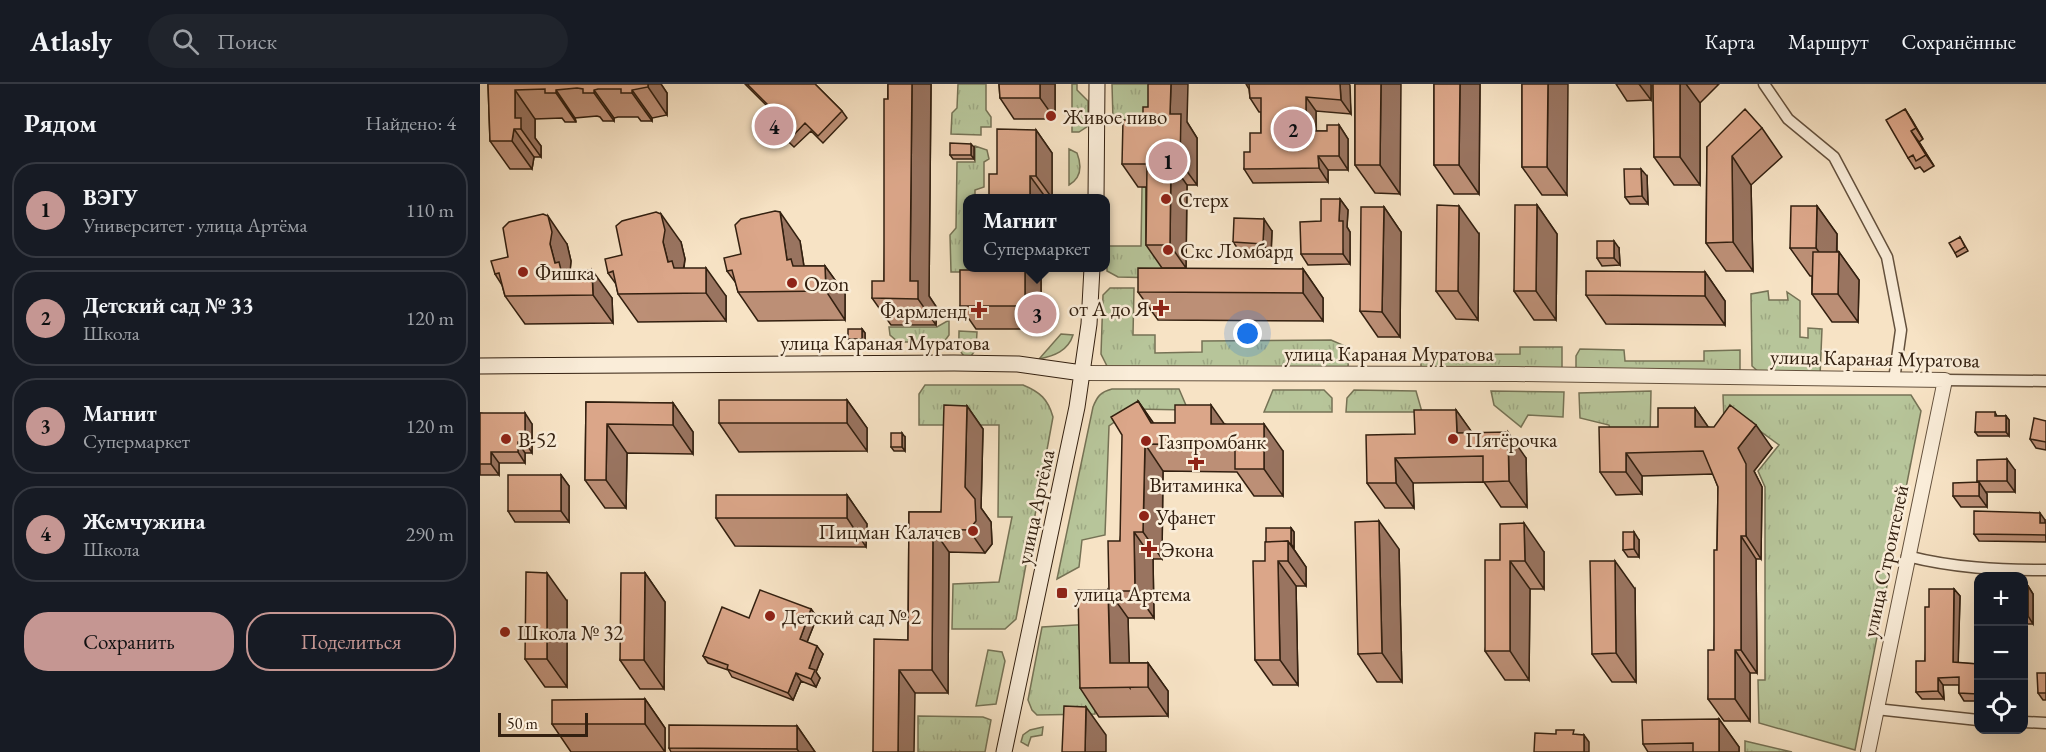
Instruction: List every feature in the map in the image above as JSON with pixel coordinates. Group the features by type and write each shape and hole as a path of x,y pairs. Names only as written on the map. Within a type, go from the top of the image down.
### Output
{"main road":[{"path":"1096,194 1097,84"},
{"name":"улица Артёма","path":"1004,752 1082,373 1092,272"},
{"name":"улица Караная Муратова","path":"480,366 965,363 1018,364 1082,373"}],"street":[{"path":"1764,84 1788,119 1834,157 1887,257 1901,330 1894,380"},
{"name":"улица Караная Муратова","path":"1082,373 1506,374 2046,381"},
{"name":"улица Строителей","path":"1868,752 1944,380"},
{"path":"1907,556 1949,567 1994,571 2046,570"},
{"path":"1876,709 1974,720"},
{"path":"2028,722 2046,723"}],"green space":[{"path":"958,84 986,84 986,110 991,117 991,127 981,127 981,135 951,134 952,113 957,108"},
{"path":"1072,84 1077,84 1077,90 1088,101 1088,126 1079,132 1072,132"},
{"path":"1112,84 1163,84 1162,129 1143,120 1113,120"},
{"path":"975,146 987,150 989,159 984,162 984,187 975,190 975,194 963,194 963,272 951,272 950,235 956,228 957,162 975,162"},
{"path":"1069,149 1077,153 1080,167 1076,179 1069,185"},
{"path":"1142,187 1162,188 1161,278 1118,277 1109,272 1110,246 1141,246"},
{"path":"1110,288 1134,288 1133,335 1155,335 1155,353 1202,352 1202,341 1331,340 1345,346 1349,353 1348,367 1108,368 1101,354 1103,295"},
{"path":"1768,291 1769,300 1788,300 1787,292 1800,301 1800,337 1808,338 1808,328 1822,329 1820,376 1763,376 1752,366 1751,294"},
{"path":"949,320 949,335 944,342 898,342 890,335 889,327 937,327"},
{"path":"959,331 977,332 976,349 969,359 962,354"},
{"path":"1061,334 1073,335 1068,345 1055,354 1039,359"},
{"path":"1520,347 1562,347 1562,373 1421,374 1421,355 1520,354"},
{"path":"1580,349 1624,350 1625,361 1704,361 1704,351 1740,350 1740,376 1576,374 1576,356"},
{"path":"925,385 1023,385 1042,397 1049,405 1053,417 1016,619 1005,629 952,629 953,584 999,582 1012,517 998,517 999,425 919,425 919,394"},
{"path":"1112,389 1179,389 1188,410 1133,409 1109,426 1105,535 1082,540 1079,567 1057,579 1093,407 1100,395"},
{"path":"1273,390 1324,390 1332,398 1332,412 1264,412"},
{"path":"1354,390 1416,391 1422,412 1346,412 1347,398"},
{"path":"1491,391 1564,392 1563,417 1528,415 1521,427 1494,405"},
{"path":"1651,391 1650,440 1613,441 1609,425 1580,418 1579,393"},
{"path":"1723,395 1911,395 1921,411 1855,750 1759,723 1758,680 1765,680 1765,487 1758,471 1779,445 1749,423 1724,421"},
{"path":"1093,624 1095,714 1037,715 1028,700 1042,627"},
{"path":"988,650 1002,652 1005,661 996,704 976,706"},
{"path":"918,716 983,717 991,720 985,752 918,752"},
{"path":"1043,727 1042,735 1031,737 1028,746 1021,742 1023,735 1030,730"},
{"path":"1745,741 1792,752 1745,752"}],"building":[{"path":"488,84 648,84 648,87 632,90 632,93 621,93 621,89 598,89 594,90 594,93 583,93 583,89 577,88 556,90 556,93 545,93 545,89 515,90 515,118 521,118 521,129 514,129 512,141 490,141"},
{"path":"747,84 815,84 842,111 818,136 805,123 789,140 769,121 777,114"},
{"path":"888,84 912,84 910,281 918,281 918,299 872,298 872,281 884,281 884,99 888,99"},
{"path":"999,84 1040,84 1040,98 1000,98"},
{"path":"1148,84 1171,84 1170,114 1181,114 1180,162 1171,162 1170,245 1146,245 1147,164 1122,164 1123,120 1143,120 1143,107 1148,107"},
{"path":"1249,84 1340,84 1341,100 1306,97 1306,131 1327,131 1327,125 1339,125 1339,156 1318,156 1319,168 1244,169 1244,152 1250,152 1250,133 1261,133 1261,98 1250,98"},
{"path":"1355,84 1381,84 1380,165 1355,165"},
{"path":"1434,84 1460,84 1459,165 1434,165"},
{"path":"1522,84 1548,84 1547,167 1522,167"},
{"path":"1653,84 1680,84 1680,157 1654,157"},
{"path":"1745,109 1762,128 1732,156 1733,242 1706,243 1707,147"},
{"path":"1905,109 1916,128 1911,131 1926,155 1916,161 1913,155 1908,158 1886,120"},
{"path":"997,129 1036,130 1036,176 1030,176 1030,194 989,194 989,174 997,174"},
{"path":"950,143 971,144 971,155 950,155"},
{"path":"1624,169 1641,169 1642,196 1625,197"},
{"path":"1321,199 1340,199 1339,221 1343,221 1343,254 1301,254 1300,222 1321,221"},
{"path":"1437,205 1459,206 1458,291 1436,291"},
{"path":"1515,205 1537,205 1536,291 1514,291"},
{"path":"1791,206 1817,206 1816,248 1790,248"},
{"path":"1361,207 1384,207 1382,312 1360,311"},
{"path":"775,211 780,212 787,260 791,259 793,266 825,266 826,291 738,292 732,270 727,271 724,258 741,254 735,225 741,219"},
{"path":"656,212 661,214 665,230 663,242 668,262 672,261 674,268 706,268 706,293 618,294 613,271 608,273 605,259 622,255 616,226 622,221"},
{"path":"543,214 548,216 552,232 550,244 555,263 559,262 561,270 592,270 593,295 505,296 499,273 495,274 491,261 508,257 503,228 509,222"},
{"path":"1234,218 1264,219 1263,244 1233,242"},
{"path":"1960,237 1965,247 1955,253 1949,243"},
{"path":"1597,241 1614,241 1614,258 1597,258"},
{"path":"1813,252 1839,252 1838,294 1812,294"},
{"path":"1138,268 1303,269 1303,293 1138,292"},
{"path":"960,270 963,272 1025,272 1025,306 960,306"},
{"path":"1586,271 1705,272 1705,296 1586,295"},
{"path":"848,329 862,329 862,339 848,339"},
{"path":"719,400 847,400 847,423 719,423"},
{"path":"1138,401 1151,423 1175,423 1175,405 1211,405 1211,424 1264,424 1264,469 1235,469 1235,445 1145,444 1143,532 1134,532 1135,591 1109,591 1108,541 1120,541 1122,435 1111,417"},
{"path":"586,402 673,403 673,425 607,424 606,480 585,480"},
{"path":"944,405 967,406 965,487 975,499 976,521 969,530 933,529 932,670 899,670 898,752 873,752 874,639 908,640 909,512 941,512"},
{"path":"1730,405 1756,425 1738,448 1746,464 1746,536 1741,536 1741,650 1735,650 1735,699 1708,699 1708,650 1714,650 1714,550 1717,550 1718,487 1703,451 1626,453 1626,472 1600,472 1599,427 1658,427 1658,408 1695,408 1695,427 1714,427"},
{"path":"1414,410 1456,410 1457,433 1508,432 1509,481 1483,482 1483,456 1395,458 1396,483 1367,483 1366,435 1415,434"},
{"path":"1976,412 1995,412 1995,416 2006,416 2006,432 1975,432"},
{"name":"B-52","path":"480,413 525,413 525,442 518,442 518,452 491,452 491,464 480,464"},
{"path":"2034,418 2046,421 2046,442 2030,439"},
{"path":"891,433 902,433 902,447 891,447"},
{"path":"2007,459 2007,481 1977,481 1977,460"},
{"path":"508,475 561,475 561,511 508,511"},
{"path":"1979,482 1979,496 1953,496 1953,483"},
{"path":"716,495 847,495 847,518 716,518"},
{"path":"1974,511 2040,513 2040,523 2046,523 2046,535 1974,534"},
{"path":"1379,521 1382,653 1358,654 1355,522"},
{"path":"1524,523 1525,561 1510,561 1510,651 1485,651 1485,560 1500,560 1500,524"},
{"path":"1266,528 1291,528 1291,544 1288,541 1266,542"},
{"path":"1623,532 1634,532 1634,549 1623,550"},
{"path":"1288,541 1288,561 1278,561 1280,660 1255,660 1253,561 1265,561 1265,542"},
{"path":"1590,561 1615,561 1616,653 1592,654"},
{"path":"526,572 547,573 547,659 525,659"},
{"path":"621,573 645,573 644,660 620,660"},
{"path":"1929,589 1954,589 1953,662 1974,664 1974,694 1959,693 1959,677 1938,678 1938,691 1916,692 1916,661 1925,661 1925,607 1929,607"},
{"path":"760,590 811,609 800,639 817,646 809,668 815,670 811,679 796,673 788,693 727,669 728,665 703,656 722,607 749,618"},
{"path":"1078,590 1108,590 1110,663 1148,663 1148,687 1080,688"},
{"path":"2037,673 2046,673 2046,693 2038,693"},
{"path":"645,699 645,724 552,724 552,700"},
{"path":"1064,706 1086,707 1085,752 1062,752"},
{"path":"1719,719 1719,752 1693,752 1693,743 1643,744 1642,720"},
{"path":"669,725 797,726 797,749 669,748"},
{"path":"1556,730 1574,730 1573,734 1584,735 1584,752 1534,752 1535,733 1556,734"}],"place":[{"name":"Живое пиво","path":"1051,116"},
{"name":"Жемчужина","path":"774,126"},
{"name":"Детский сад № 33","path":"1293,129"},
{"name":"ВЭГУ","path":"1168,161"},
{"name":"Стерх","path":"1166,199"},
{"name":"Скс Ломбард","path":"1168,250"},
{"name":"Фишка","path":"523,272"},
{"name":"Ozon","path":"792,283"},
{"name":"от А до Я","path":"1161,308"},
{"name":"Фармленд","path":"979,310"},
{"name":"Магнит","path":"1037,314"},
{"name":"B-52","path":"506,439"},
{"name":"Пятёрочка","path":"1453,439"},
{"name":"Газпромбанк","path":"1146,441"},
{"name":"Витаминка","path":"1196,462"},
{"name":"Уфанет","path":"1144,516"},
{"name":"Пицман Калачев","path":"973,531"},
{"name":"Экона","path":"1149,549"},
{"name":"улица Артема","path":"1062,593"},
{"name":"Детский сад № 2","path":"770,616"},
{"name":"Школа № 32","path":"505,632"}]}
